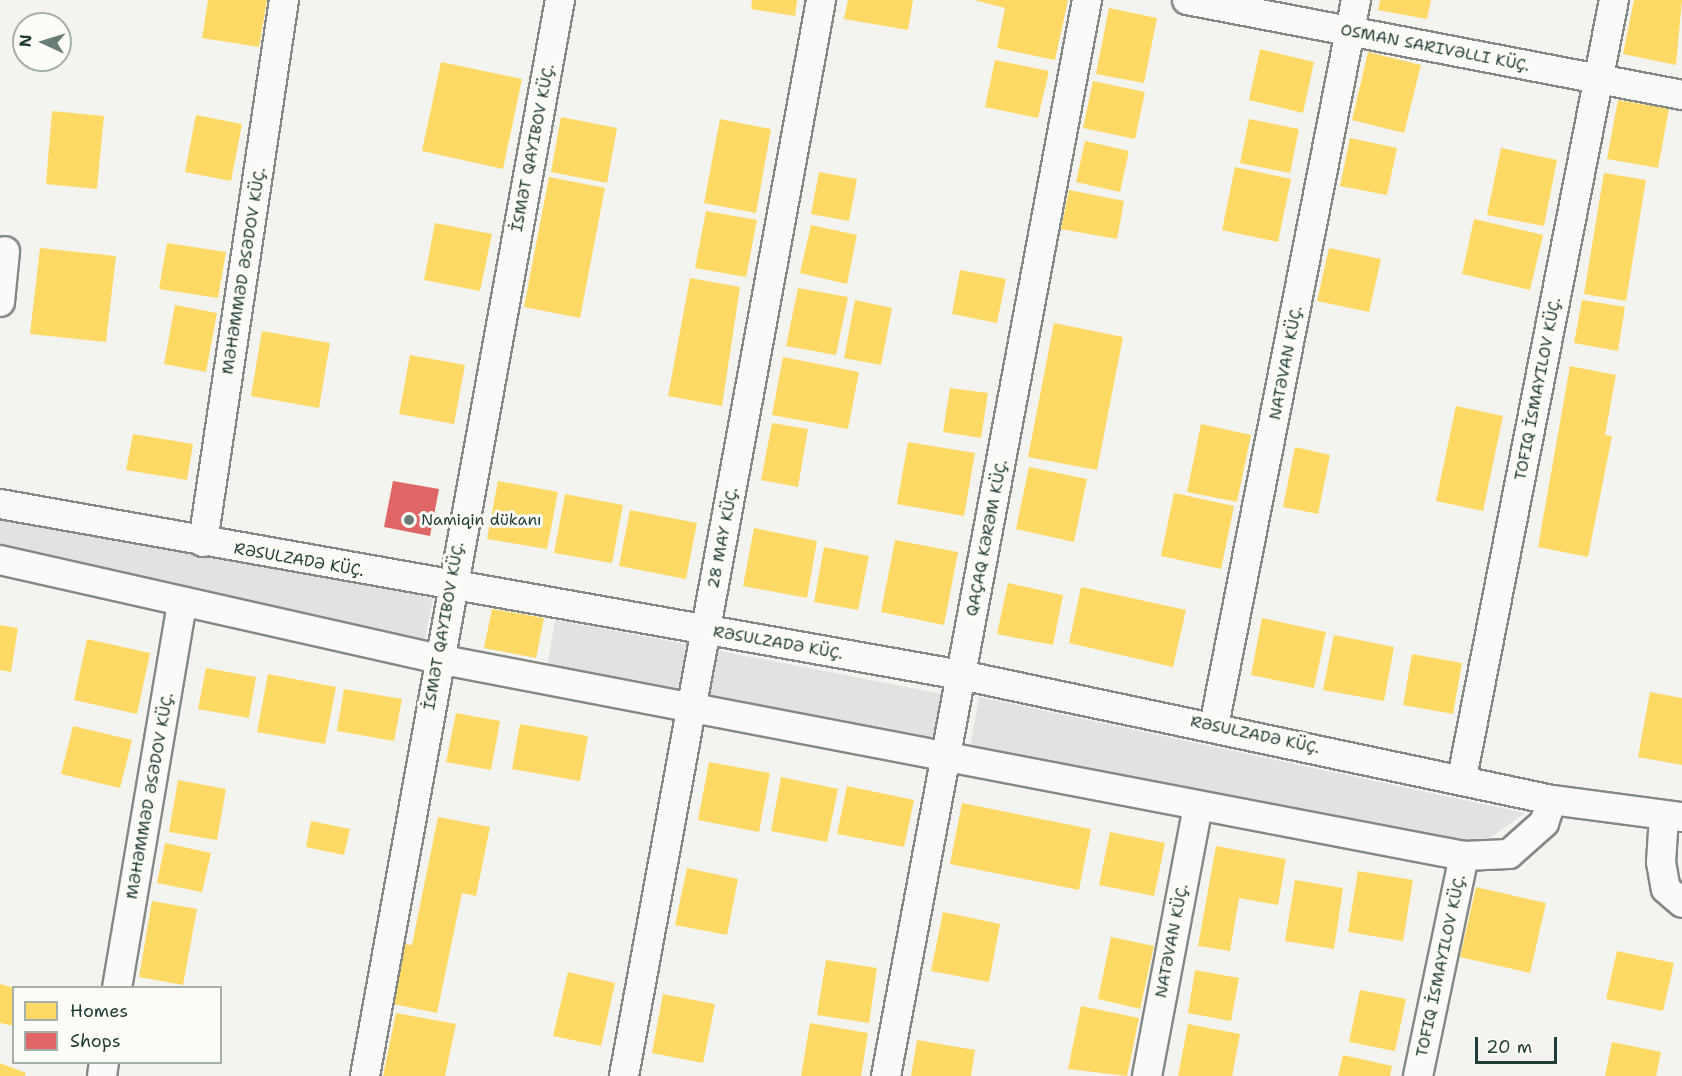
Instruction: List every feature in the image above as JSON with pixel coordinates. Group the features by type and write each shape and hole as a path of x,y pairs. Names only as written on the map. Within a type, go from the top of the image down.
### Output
{"street":[{"name":"MƏHƏMMƏD ƏSƏDOV KÜÇ.","path":"203,542 284,0"},
{"path":"364,1076 451,587 560,0"},
{"name":"28 MAY KÜÇ.","path":"624,1076 821,0"},
{"name":"QAÇAQ KƏRƏM KÜÇ.","path":"886,1076 1087,0"},
{"path":"1187,0 1682,95"},
{"name":"NATƏVAN KÜÇ.","path":"1214,726 1356,0"},
{"path":"1462,778 1614,0"},
{"path":"0,302 5,251"},
{"name":"RƏSULZADƏ KÜÇ.","path":"0,504 451,587 961,675 1462,778 1552,800 1673,817"},
{"path":"0,560 182,604 438,659 1464,856 1509,854 1544,823 1552,800"},
{"name":"MƏHƏMMƏD ƏSƏDOV KÜÇ.","path":"117,986 182,604"},
{"name":"NATƏVAN KÜÇ.","path":"1147,1076 1198,806"},
{"path":"1673,817 1661,862 1666,889 1682,903"},
{"path":"1418,1076 1464,856"}],"shaded area":[{"path":"0,518 433,598 425,639 310,619 0,544"},
{"path":"555,620 686,644 678,690 548,664"},
{"path":"715,650 942,694 933,742 705,699"},
{"path":"979,697 1525,813 1488,839 1463,841 970,748"}],"building: Homes":[{"path":"208,0 267,0 259,47 202,38"},
{"path":"752,0 797,0 795,16 751,9"},
{"path":"848,0 913,0 908,30 844,19"},
{"path":"974,0 1068,0 1055,60 997,48 1005,8"},
{"path":"1380,0 1431,0 1427,19 1378,10"},
{"path":"1634,0 1682,0 1676,65 1623,54"},
{"path":"1109,8 1157,18 1144,83 1096,74"},
{"path":"1260,49 1314,62 1303,113 1249,100"},
{"path":"1368,52 1421,65 1404,133 1352,120"},
{"path":"995,60 1049,71 1038,118 985,107"},
{"path":"441,62 522,79 503,169 422,151"},
{"path":"1093,81 1145,92 1135,139 1083,128"},
{"path":"1618,100 1669,109 1658,168 1607,159"},
{"path":"52,111 104,116 97,189 46,184"},
{"path":"196,115 242,124 231,181 185,172"},
{"path":"561,117 617,128 607,183 551,172"},
{"path":"720,119 771,129 756,213 704,203"},
{"path":"1249,119 1299,129 1290,173 1240,163"},
{"path":"1350,138 1397,148 1387,195 1340,186"},
{"path":"1085,141 1129,151 1120,192 1076,182"},
{"path":"1501,148 1557,160 1544,226 1487,215"},
{"path":"1235,167 1291,179 1278,242 1222,230"},
{"path":"819,172 857,179 849,221 811,214"},
{"path":"1604,173 1646,180 1626,301 1584,294"},
{"path":"549,177 605,188 580,318 524,307"},
{"path":"1069,190 1124,201 1117,239 1061,229"},
{"path":"706,211 757,220 746,277 695,268"},
{"path":"1474,219 1543,235 1530,290 1462,274"},
{"path":"435,223 492,234 480,291 424,280"},
{"path":"811,225 857,235 847,284 800,273"},
{"path":"167,243 226,252 218,298 159,289"},
{"path":"40,248 116,256 106,342 30,334"},
{"path":"1329,248 1381,259 1369,312 1317,301"},
{"path":"960,270 1006,279 997,323 952,314"},
{"path":"690,278 740,287 722,406 668,396"},
{"path":"798,288 848,297 836,355 786,346"},
{"path":"855,300 892,308 881,365 844,358"},
{"path":"1582,300 1625,307 1618,351 1574,343"},
{"path":"175,305 217,313 206,372 164,364"},
{"path":"1054,323 1123,337 1097,470 1028,457"},
{"path":"262,331 330,343 319,408 251,396"},
{"path":"410,355 465,365 454,424 399,414"},
{"path":"783,357 859,372 848,429 772,415"},
{"path":"1570,366 1616,375 1605,435 1612,436 1588,557 1538,547"},
{"path":"950,388 988,393 981,438 943,432"},
{"path":"1456,406 1503,416 1483,511 1436,501"},
{"path":"772,423 808,429 798,487 761,480"},
{"path":"1201,424 1251,435 1237,502 1187,492"},
{"path":"133,434 193,444 187,480 126,470"},
{"path":"908,442 975,453 964,516 897,504"},
{"path":"1295,447 1330,455 1318,514 1283,507"},
{"path":"1029,467 1087,479 1074,542 1016,529"},
{"path":"498,481 558,492 547,549 487,539"},
{"path":"1174,493 1234,506 1221,569 1161,556"},
{"path":"565,494 623,505 612,563 554,553"},
{"path":"630,510 697,523 686,579 619,566"},
{"path":"754,528 817,541 807,598 743,586"},
{"path":"895,540 958,552 944,625 881,612"},
{"path":"824,547 869,556 858,610 814,602"},
{"path":"1008,583 1063,595 1053,645 997,634"},
{"path":"1081,587 1186,610 1173,667 1069,643"},
{"path":"492,609 544,618 536,658 484,648"},
{"path":"1262,618 1326,632 1314,688 1251,675"},
{"path":"0,625 18,628 11,672 0,670"},
{"path":"1334,635 1394,647 1384,701 1323,690"},
{"path":"87,639 150,653 137,714 74,700"},
{"path":"1412,654 1462,663 1453,714 1403,705"},
{"path":"206,668 256,677 249,718 198,709"},
{"path":"268,674 336,687 325,744 257,732"},
{"path":"344,689 402,699 394,741 337,731"},
{"path":"1650,692 1682,698 1682,765 1638,757"},
{"path":"456,713 500,721 491,770 446,762"},
{"path":"520,724 588,736 580,781 512,769"},
{"path":"73,726 132,740 120,788 61,774"},
{"path":"709,762 770,773 759,832 698,820"},
{"path":"781,777 838,789 827,842 771,831"},
{"path":"178,780 226,789 217,840 169,832"},
{"path":"847,786 914,800 904,847 837,834"},
{"path":"962,803 1091,829 1079,890 950,864"},
{"path":"438,817 490,827 476,896 462,893 437,1013 393,1004 405,944 412,945"},
{"path":"311,821 350,829 344,855 306,847"},
{"path":"1110,832 1165,843 1154,896 1099,885"},
{"path":"165,843 211,853 202,892 157,883"},
{"path":"1216,846 1286,859 1278,905 1239,898 1230,951 1198,946"},
{"path":"687,868 738,879 727,935 675,925"},
{"path":"1358,871 1413,880 1403,941 1348,932"},
{"path":"1295,880 1343,888 1334,949 1285,941"},
{"path":"1476,887 1546,903 1530,973 1460,957"},
{"path":"152,901 197,909 183,985 139,977"},
{"path":"943,912 1000,924 989,982 931,971"},
{"path":"1111,937 1154,946 1140,1009 1098,999"},
{"path":"1617,951 1674,963 1663,1011 1606,999"},
{"path":"826,960 877,968 869,1023 817,1015"},
{"path":"1195,970 1239,978 1231,1021 1188,1013"},
{"path":"568,972 615,983 601,1046 553,1036"},
{"path":"0,984 12,987 12,1026 0,1023"},
{"path":"1360,990 1406,999 1395,1051 1349,1042"},
{"path":"663,994 715,1004 703,1063 652,1053"},
{"path":"1081,1006 1139,1018 1127,1076 1068,1069"},
{"path":"396,1013 456,1024 445,1076 383,1076"},
{"path":"810,1023 868,1033 861,1076 801,1076"},
{"path":"1188,1024 1240,1034 1232,1076 1178,1076"},
{"path":"917,1040 975,1050 971,1076 911,1076"},
{"path":"1612,1042 1661,1052 1656,1076 1605,1076"},
{"path":"1343,1055 1392,1066 1390,1076 1338,1076"},
{"path":"0,1063 26,1073 25,1076 0,1076"}],"building: Shops":[{"path":"393,481 439,489 430,536 384,527"}],"place":[{"name":"Namiqin dükanı","path":"409,520"}]}
